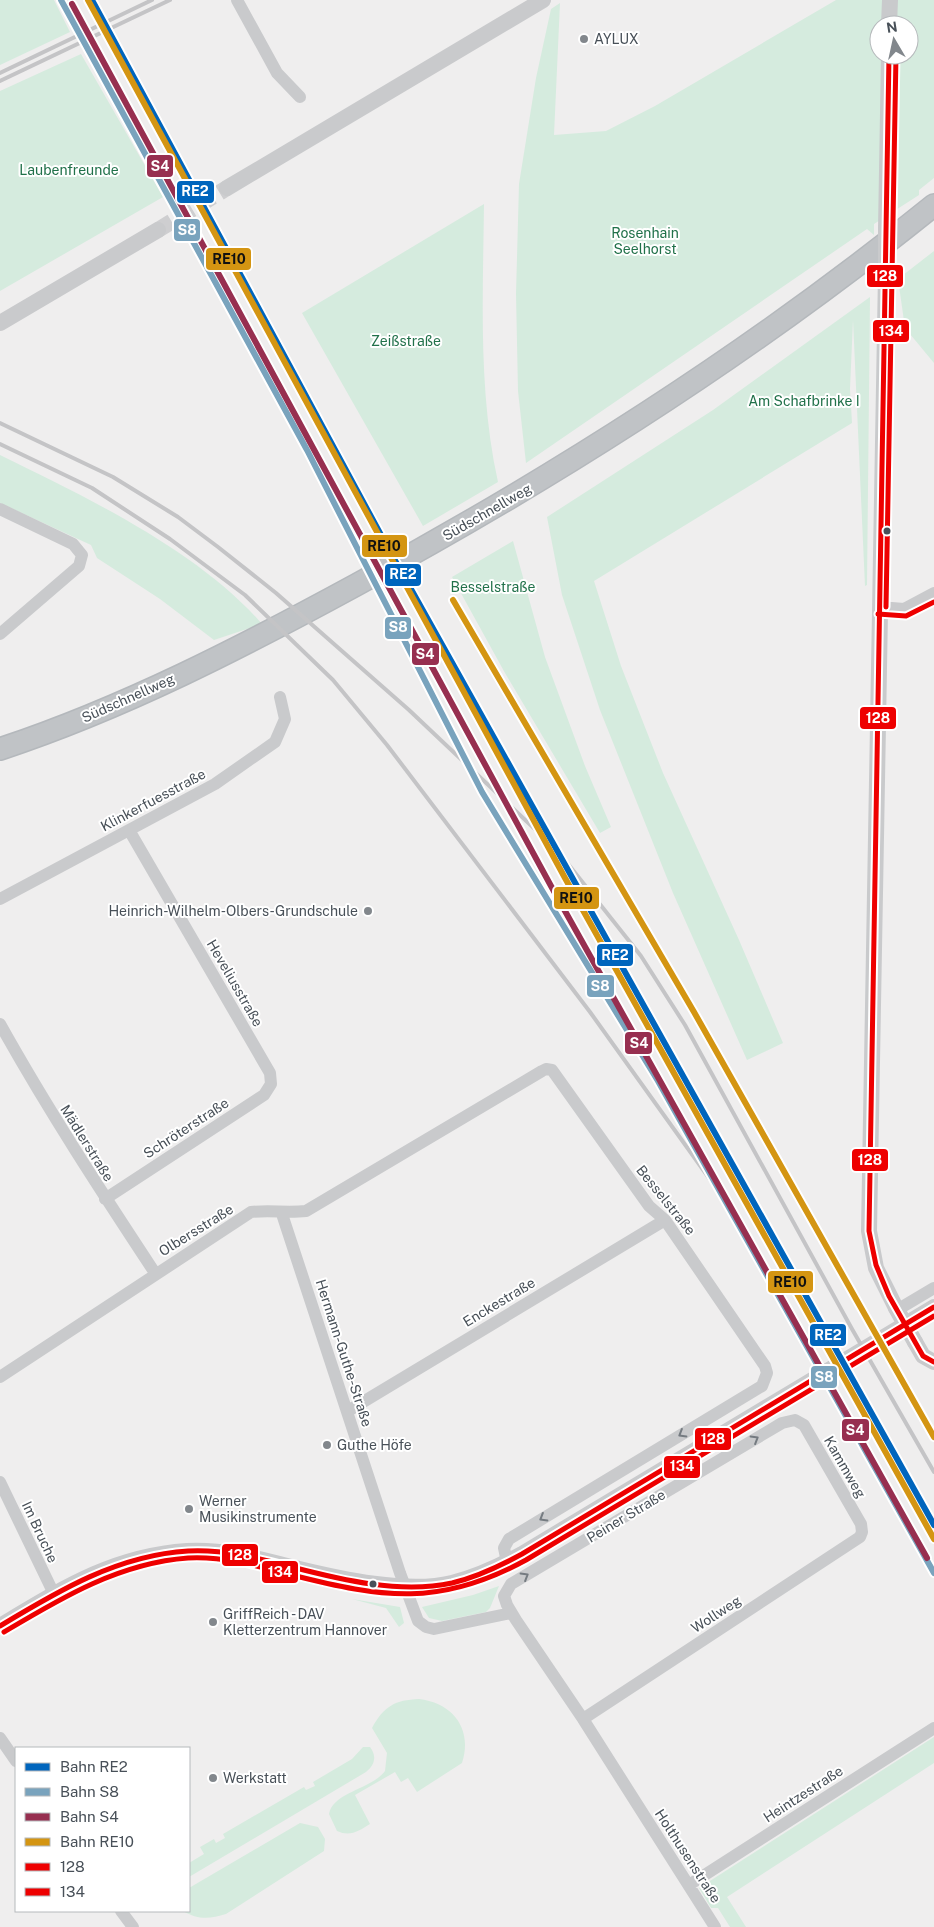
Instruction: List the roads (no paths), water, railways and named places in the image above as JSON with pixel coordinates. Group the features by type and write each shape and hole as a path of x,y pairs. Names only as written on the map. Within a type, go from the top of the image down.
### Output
{"highway":[{"name":"Südschnellweg","path":"0,749 84,718 272,630 502,504 591,450 749,343 836,282 934,205"},
{"name":"Südschnellweg","path":"0,762 89,730 168,695 287,637 434,558 516,511 598,461 765,349 934,222"}],"street":[{"path":"237,0 276,73 300,97"},
{"path":"227,188 543,0"},
{"path":"889,15 890,0"},
{"path":"889,65 869,1232 876,1268 901,1307 915,1342 923,1356 934,1362"},
{"path":"0,323 158,230"},
{"path":"0,509 73,544 82,555 79,566 0,634"},
{"path":"879,607 904,609 934,593"},
{"name":"Klinkerfuesstraße","path":"0,900 215,784 275,742 285,719 280,697"},
{"name":"Heveliusstraße","path":"129,830 270,1073"},
{"name":"Mädlerstraße","path":"0,1024 41,1097 105,1199 155,1273"},
{"name":"Olbersstraße","path":"0,1377 155,1273 251,1212 264,1211 282,1214 306,1211 542,1070 550,1069"},
{"name":"Besselstraße","path":"507,1562 504,1548 509,1539 762,1386 765,1379 765,1366 665,1220 649,1206 555,1073 550,1069"},
{"name":"Schröterstraße","path":"105,1199 264,1095 270,1084 270,1073"},
{"name":"Hermann-Guthe-Straße","path":"282,1214 406,1587"},
{"name":"Enckestraße","path":"348,1411 665,1220"},
{"path":"901,1307 934,1288"},
{"name":"Peiner Straße","path":"0,1626 54,1594 104,1568 162,1553 190,1551 243,1555 300,1569 406,1587 452,1583 481,1574 507,1562 934,1307"},
{"name":"Peiner Straße","path":"511,1613 504,1596 510,1584 782,1423 795,1420"},
{"name":"Kammweg","path":"795,1420 804,1425 861,1524 862,1532"},
{"name":"Im Bruche","path":"0,1482 54,1594"},
{"name":"Wollweg","path":"583,1719 855,1542 862,1532"},
{"path":"406,1587 418,1621 426,1627 434,1629 511,1613"},
{"name":"Holthusenstraße","path":"511,1613 583,1719 716,1927"},
{"name":"Heintzestraße","path":"689,1885 934,1728"},
{"path":"0,1738 15,1760"},
{"path":"122,1912 133,1927"}],"tunnel":[{"path":"158,230 227,188"}],"railway":[{"path":"0,73 152,0"},
{"path":"0,81 170,0"},
{"path":"0,423 113,477 178,517 218,547 276,593 409,710 557,850 641,956 685,1025 852,1329 934,1472"},
{"path":"0,444 92,488 170,539 245,595 333,680 387,745 590,1012 724,1199"}],"rail line":[{"name":"S8","path":"61,0 307,450 482,792 658,1081 934,1573"},
{"name":"RE10","path":"88,0 565,878 934,1539"},
{"name":"RE2","path":"92,0 388,548 934,1525"},
{"name":"S4","path":"72,4 551,886 927,1558"},
{"name":"RE10","path":"453,600 694,1012 934,1437"}],"place":[{"name":"AYLUX","path":"584,39"},
{"name":"Heinrich-Wilhelm-Olbers-Grundschule","path":"368,911"},
{"name":"Guthe Höfe","path":"327,1445"},
{"name":"Werner Musikinstrumente","path":"189,1509"},
{"name":"GriffReich - DAV Kletterzentrum Hannover","path":"213,1622"},
{"name":"Werkstatt","path":"213,1778"}],"park label":[{"name":"Laubenfreunde","path":"69,170"},
{"name":"Rosenhain Seelhorst","path":"645,242"},
{"name":"Zeißstraße","path":"406,341"},
{"name":"Am Schafbrinke I","path":"804,401"}]}
